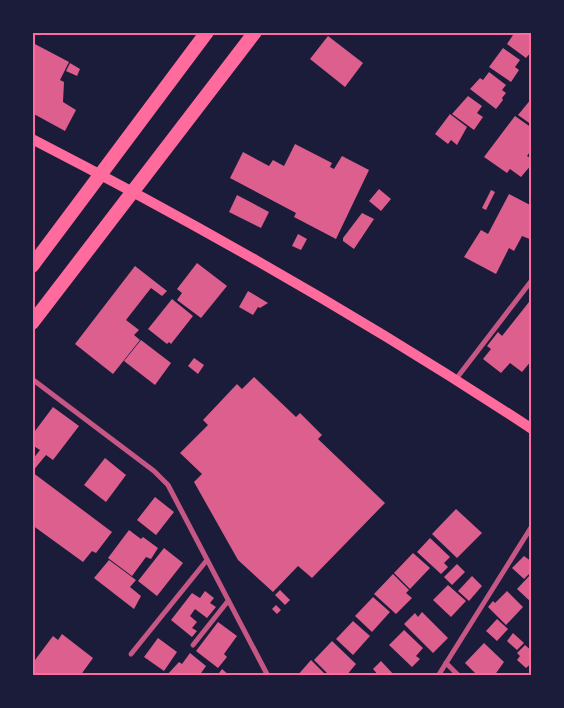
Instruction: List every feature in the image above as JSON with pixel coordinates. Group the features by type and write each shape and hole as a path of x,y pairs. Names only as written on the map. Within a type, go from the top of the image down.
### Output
{"highway":[{"path":"32,266 206,32"},
{"path":"32,323 255,32"}],"main road":[{"path":"32,139 102,174 367,325 456,379 532,429"}],"street":[{"path":"456,379 532,280"},
{"path":"32,379 154,471 168,485 268,676"},
{"path":"438,676 532,526"},
{"path":"131,654 207,560"},
{"path":"193,645 228,601"},
{"path":"446,663 459,676"}],"building":[{"path":"515,32 532,33 532,51 526,58 507,44"},
{"path":"328,36 363,63 345,87 310,59"},
{"path":"33,43 69,62 60,80 64,82 63,102 76,110 65,131 32,113"},
{"path":"503,48 520,60 515,67 519,70 511,82 489,67"},
{"path":"70,63 80,69 77,76 66,71"},
{"path":"489,72 506,85 502,90 506,93 496,109 470,89 480,78 483,80"},
{"path":"468,96 482,106 477,113 483,117 474,130 452,114"},
{"path":"532,98 532,125 518,115"},
{"path":"450,114 467,127 457,145 451,140 448,144 435,134"},
{"path":"515,116 532,128 532,149 527,156 532,159 532,164 521,177 510,169 507,173 484,157"},
{"path":"295,144 332,163 330,167 334,169 342,156 369,170 336,239 294,217 296,213 230,178 243,152 269,166 273,160 284,166"},
{"path":"379,189 391,199 381,211 369,201"},
{"path":"491,190 495,192 486,210 482,208"},
{"path":"509,194 532,206 532,240 522,236 514,251 509,248 496,274 464,257 481,230 488,234"},
{"path":"237,195 269,212 261,228 229,212"},
{"path":"362,213 374,219 354,249 343,241 343,238"},
{"path":"298,234 307,239 301,250 292,246"},
{"path":"197,263 227,286 201,318 177,300 182,293 177,289"},
{"path":"135,266 167,291 162,296 151,288 126,320 139,330 134,335 140,340 113,374 75,344"},
{"path":"248,291 268,303 260,308 258,307 253,315 239,307"},
{"path":"172,299 193,316 171,344 169,342 167,344 148,329"},
{"path":"529,302 532,303 532,360 522,372 510,363 501,373 483,359 491,349 487,346 498,332 502,336"},
{"path":"141,340 171,363 155,385 124,361"},
{"path":"194,358 204,365 198,374 188,366"},
{"path":"254,377 296,417 300,413 322,435 318,439 385,503 312,578 298,566 273,592 238,560 194,482 202,474 180,453 208,425 203,420 237,384 242,389"},
{"path":"53,407 79,426 53,460 46,455 32,472 32,460 40,450 32,445 32,435"},
{"path":"105,458 126,475 106,502 84,485"},
{"path":"32,472 112,532 96,553 92,551 83,562 32,525"},
{"path":"155,497 174,512 156,535 137,520"},
{"path":"456,509 482,533 457,558 432,534"},
{"path":"129,530 158,548 151,559 146,557 132,576 108,558"},
{"path":"430,538 450,557 444,563 448,567 441,574 417,552"},
{"path":"164,548 183,563 157,596 138,581"},
{"path":"413,553 430,568 410,589 394,573"},
{"path":"524,556 532,562 532,571 524,579 512,568"},
{"path":"109,560 136,580 130,587 141,596 134,609 94,578"},
{"path":"457,564 465,572 452,585 444,577"},
{"path":"532,573 532,603 517,589"},
{"path":"393,574 409,590 406,593 412,598 396,614 374,594"},
{"path":"472,576 482,586 469,601 458,591"},
{"path":"448,585 466,601 451,617 433,600"},
{"path":"280,590 290,600 285,605 275,595"},
{"path":"205,591 214,598 210,603 216,607 207,618 195,609 190,616 197,622 192,628 197,631 192,637 171,620 192,593 200,598"},
{"path":"507,591 523,607 506,625 488,607"},
{"path":"373,597 390,612 372,632 355,616"},
{"path":"276,605 281,610 277,614 272,609"},
{"path":"422,612 448,638 433,653 404,624 415,613 418,617"},
{"path":"497,619 508,629 497,641 486,631"},
{"path":"353,621 370,636 353,655 336,639"},
{"path":"218,622 237,636 224,654 227,657 218,668 196,651"},
{"path":"404,630 423,648 416,656 420,659 412,667 389,645"},
{"path":"513,633 524,643 517,650 507,641"},
{"path":"62,634 93,658 80,676 75,674 74,676 32,676 32,664 53,636 58,640"},
{"path":"158,638 177,652 164,671 144,657"},
{"path":"332,641 356,664 346,676 330,676 314,660"},
{"path":"484,643 504,662 494,676 478,676 465,663"},
{"path":"525,645 532,651 532,663 526,668 517,660 520,656 517,653"},
{"path":"190,653 206,666 199,676 166,676 179,662 182,664"},
{"path":"311,660 327,676 297,676"},
{"path":"381,661 395,676 379,676 373,669"},
{"path":"222,669 230,676 217,676"}]}
